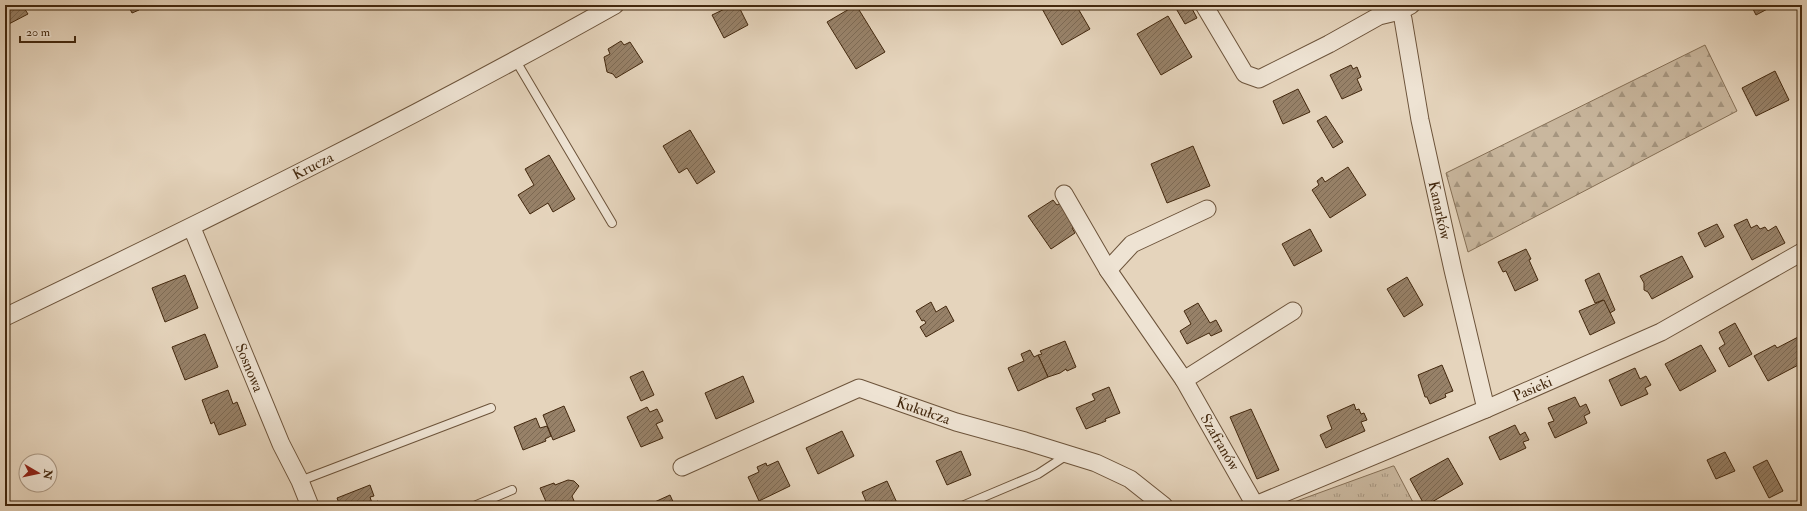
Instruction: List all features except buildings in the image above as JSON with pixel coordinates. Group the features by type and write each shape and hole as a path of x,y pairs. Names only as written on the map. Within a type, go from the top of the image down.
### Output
{"street":[{"name":"Krucza","path":"5,317 192,228 516,61 615,5"},
{"name":"Kanarków","path":"1204,5 1245,74 1259,79 1329,44 1379,16 1403,7 1403,19 1420,120 1453,270 1486,409"},
{"name":"Szafranów","path":"1064,194 1108,270 1184,380 1254,505"},
{"path":"1108,270 1132,244 1207,209"},
{"name":"Sosnowa","path":"192,228 281,444 300,481 310,506"},
{"name":"Pasieki","path":"1254,505 1486,409 1661,332 1802,252"},
{"path":"1184,380 1293,311"},
{"name":"Kukułcza","path":"682,467 859,388 956,422 1096,463 1130,479 1164,506"}],"lane":[{"path":"516,61 612,223"},
{"path":"300,481 491,408"},
{"path":"962,506 1038,474 1068,455"},
{"path":"474,506 512,490"}],"green space":[{"path":"1705,45 1737,111 1468,252 1446,173"},
{"path":"1393,466 1415,506 1283,506"}]}
